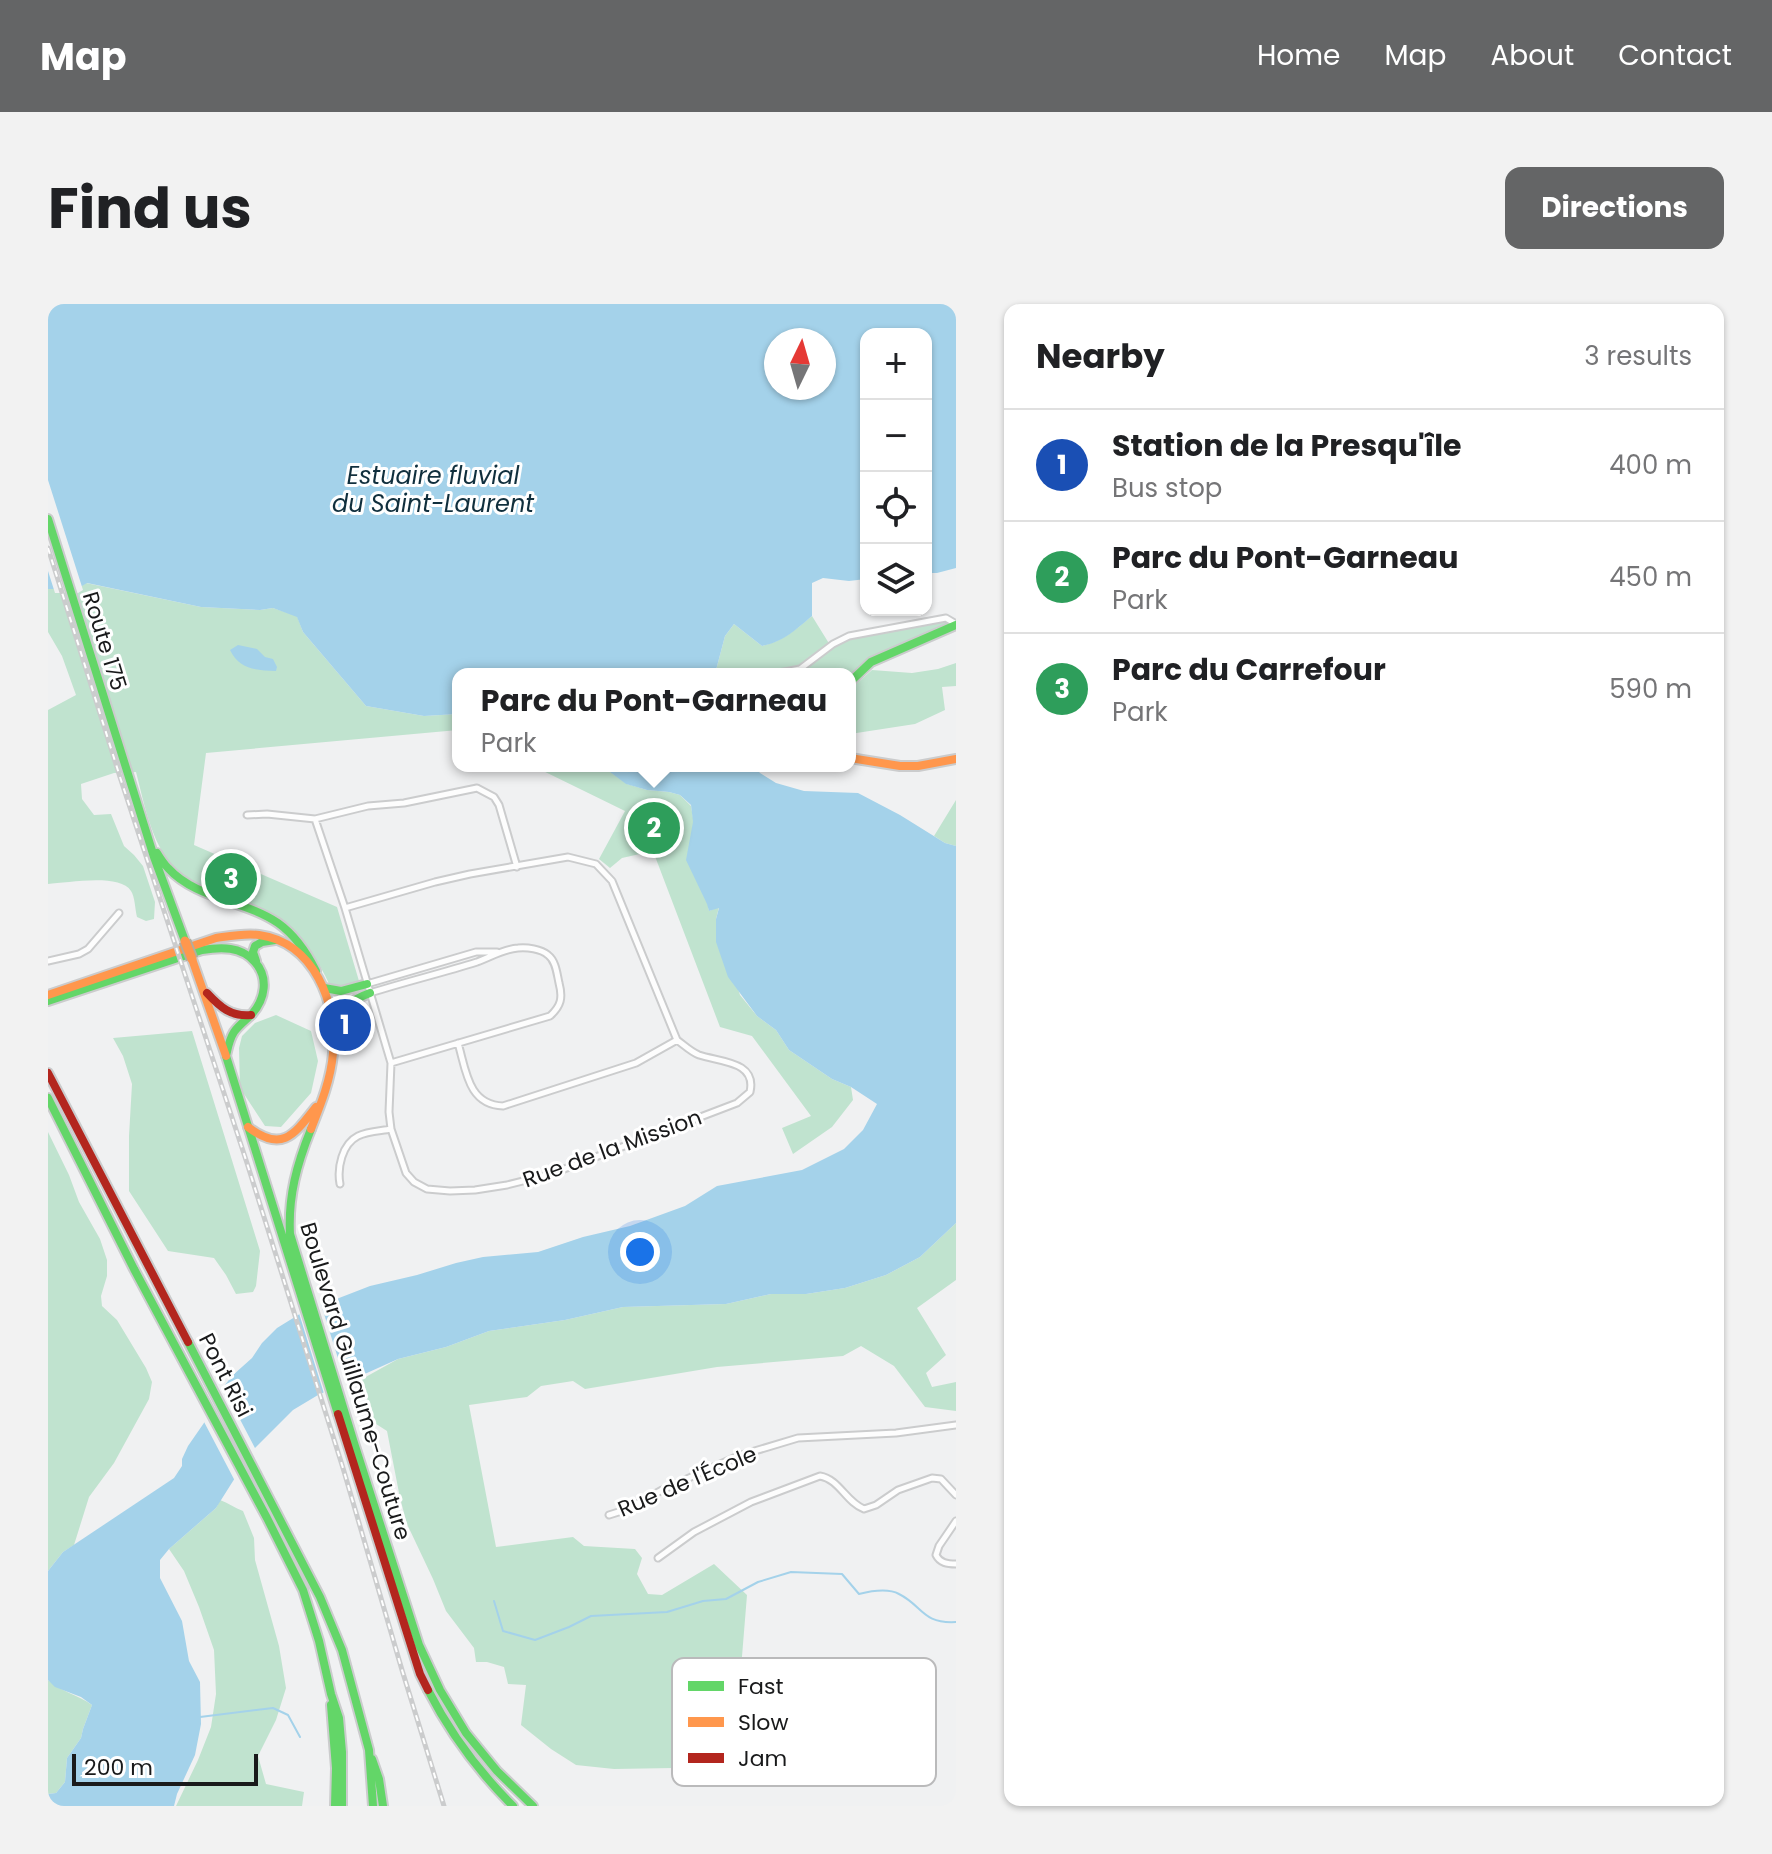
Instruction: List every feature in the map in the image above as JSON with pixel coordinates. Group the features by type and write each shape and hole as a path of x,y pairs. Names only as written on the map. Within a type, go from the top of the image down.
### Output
{"main road":[{"name":"Route 175","path":"48,519 127,774"},
{"path":"856,676 871,662 956,624"},
{"path":"856,759 900,766 956,759"},
{"name":"Boulevard Guillaume-Couture","path":"127,774 286,1236 420,1674 451,1733 481,1773 513,1806"},
{"name":"Boulevard Guillaume-Couture","path":"146,832 164,866 186,885 247,906 276,921 301,945 324,988 335,1026 332,1064 328,1084 294,1173 286,1236"},
{"path":"48,995 208,940 245,935 259,935 293,948 316,971"},
{"path":"226,1056 232,1034 261,1002 264,990 253,952 255,946 275,940"},
{"path":"48,1001 205,950 230,948 256,961"},
{"path":"202,987 230,1015 251,1015"},
{"path":"324,988 344,992 368,988"},
{"path":"335,1026 342,1007 368,988"},
{"name":"Pont Risi","path":"48,1073 320,1597 342,1650 369,1750"},
{"name":"Pont Risi","path":"48,1098 303,1590 331,1694"},
{"path":"247,1126 265,1140 283,1140 294,1134 321,1100"},
{"name":"Boulevard Guillaume-Couture","path":"350,1444 419,1645 436,1685 457,1722 475,1745 507,1783 533,1806"},
{"path":"331,1694 335,1806"},
{"path":"331,1694 339,1718 342,1806"},
{"path":"369,1750 373,1806"},
{"path":"369,1750 379,1779 383,1806"}],"street":[{"path":"801,668 849,636 946,618 956,624"},
{"path":"247,815 315,819 368,806 415,801 477,788 494,797 499,805 517,867"},
{"name":"Rue de la Mission","path":"315,819 391,1063 391,1129 406,1173 414,1182 427,1189 475,1190 551,1174 737,1103 750,1092 752,1084 749,1073 743,1067 695,1053 677,1040"},
{"path":"345,908 435,882 568,857 596,864 604,871 612,881 677,1040 636,1063 503,1106 486,1103 473,1090 458,1043"},
{"path":"48,961 88,949 119,913"},
{"path":"368,988 476,952 535,949 547,953 554,961 561,993 559,1007 550,1016 391,1063"},
{"path":"368,988 479,961 498,952"},
{"path":"340,1184 340,1164 354,1138 391,1129"},
{"name":"Rue de l'École","path":"609,1515 628,1509 738,1456 798,1438 896,1433 956,1425"},
{"path":"658,1558 694,1532 751,1502 820,1476 830,1478 853,1503 864,1509 898,1490 932,1478 941,1479 956,1495"},
{"path":"956,1521 936,1555 943,1563 956,1564"}],"green space":[{"path":"86,583 201,607 273,608 297,616 303,632 366,706 424,716 452,714 452,731 206,753 194,845 337,907 359,981 353,986 330,986 310,951 281,923 218,896 181,874 156,840 136,772 114,773 81,784 82,799 94,815 111,814 124,846 143,866 155,902 154,919 146,921 137,917 131,891 116,882 92,880 48,884 48,710 76,695 62,656 48,632 48,589 77,589"},
{"path":"812,616 830,645 849,636 946,618 956,624 871,662 856,676 856,668 717,668 725,636 734,624 762,646 794,630"},
{"path":"956,663 956,686 942,687 945,710 915,724 856,733 856,684 872,670 912,673"},
{"path":"545,772 610,772 627,784 680,795 691,806 709,911 719,907 716,919 740,995 757,1016 776,1030 789,1050 832,1079 851,1087 853,1100 832,1127 793,1154 782,1128 811,1116 752,1036 720,1027 653,851 622,858 610,868 599,859 625,811"},
{"path":"956,800 956,846 934,836"},
{"path":"276,1015 311,1031 318,1061 311,1093 281,1127 265,1126 240,1088 239,1048 242,1036 255,1023"},
{"path":"192,1031 260,1251 253,1292 236,1294 214,1258 168,1251 129,1191 132,1084 113,1038"},
{"path":"48,1132 79,1202 100,1239 107,1260 102,1306 117,1320 152,1382 149,1399 114,1463 89,1497 74,1545 63,1552 48,1571"},
{"path":"956,1223 956,1280 917,1308 946,1355 926,1373 932,1387 956,1382 956,1411 925,1407 894,1366 861,1346 843,1356 717,1367 585,1389 573,1381 541,1386 527,1397 469,1405 496,1547 573,1537 584,1546 635,1549 642,1558 637,1574 648,1594 662,1595 714,1564 747,1595 742,1658 672,1658 672,1768 614,1769 576,1765 521,1725 526,1685 508,1684 504,1667 476,1662 474,1648 446,1611 407,1524 387,1431 373,1422 362,1379 398,1359 446,1347 489,1331 565,1320 623,1307 726,1304 771,1294 806,1294 845,1288 886,1275 920,1257"},
{"path":"220,1500 243,1511 254,1538 255,1560 279,1646 286,1688 276,1720 258,1756 266,1784 304,1792 302,1806 176,1806 211,1727 216,1694 214,1650 184,1571 169,1549 216,1508"},
{"path":"48,1680 92,1705 81,1738 67,1758 65,1782 56,1793 48,1794"}],"water":[{"name":"Estuaire fluvial du Saint-Laurent","path":"48,304 956,304 956,568 932,573 932,328 860,328 860,580 823,578 812,583 812,616 789,635 770,644 762,646 734,624 725,636 717,668 452,668 452,714 424,716 366,706 303,632 297,617 273,608 201,607 87,583 77,589 48,589"},
{"path":"238,645 257,649 265,657 273,659 276,671 255,669 239,662 230,650"},
{"path":"610,772 759,772 776,783 804,791 858,793 945,843 956,846 956,1223 920,1257 886,1275 845,1288 806,1294 771,1294 726,1304 623,1307 565,1320 489,1331 446,1347 398,1359 318,1395 293,1410 252,1451 216,1508 160,1560 160,1578 182,1621 189,1661 200,1682 201,1724 195,1755 174,1806 48,1806 48,1794 56,1793 65,1782 67,1758 81,1738 92,1705 55,1687 48,1680 48,1571 63,1552 174,1478 182,1466 188,1446 206,1420 219,1392 277,1328 303,1312 370,1286 483,1257 538,1252 630,1226 685,1206 717,1186 802,1170 844,1149 863,1130 877,1104 789,1050 776,1030 757,1016 728,977 716,942 719,908 709,911 686,860 693,822 691,805 680,795 626,784"}],"pier":[{"path":"48,480 83,590 78,593 55,593 48,571"},
{"path":"320,1301 347,1387 325,1397 298,1310"},
{"path":"221,1383 257,1452 236,1483 202,1418"}],"waterway":[{"path":"494,1601 503,1631 535,1640 591,1616 667,1612 703,1601 726,1599 758,1582 791,1572 842,1574 859,1594 895,1592 929,1617 956,1622"},
{"path":"200,1717 273,1708 288,1715 300,1737"}],"railway":[{"path":"48,548 247,1163 343,1468 444,1806"}],"traffic: fast":[{"path":"48,519 154,857 185,941"},
{"path":"856,676 871,662 956,625"},
{"path":"157,853 168,868 192,886 278,923 300,945 316,971"},
{"path":"256,961 255,946 275,940"},
{"path":"48,1001 202,950 237,950 255,962 264,982 260,1002 234,1032 226,1056 338,1414"},
{"path":"324,988 341,991 367,984"},
{"path":"335,1026 348,1005 370,993"},
{"path":"48,1098 303,1590 339,1718 342,1806"},
{"path":"311,1129 294,1180 290,1234 419,1645 440,1690 466,1733 497,1771 533,1806"},
{"path":"188,1342 320,1597 342,1650 369,1750 373,1806"},
{"path":"428,1690 466,1751 513,1806"},
{"path":"331,1705 336,1768 335,1806"},
{"path":"372,1759 383,1806"}],"traffic: slow":[{"path":"856,759 900,766 956,759"},
{"path":"48,995 216,938 254,934 278,940 308,962 326,996 331,1015 334,1034 332,1063 311,1129"},
{"path":"185,941 192,959"},
{"path":"192,959 226,1056"},
{"path":"248,1127 270,1139 286,1137 301,1126 316,1107"}],"traffic: jam":[{"path":"207,993 226,1010 251,1015"},
{"path":"48,1073 188,1342"},
{"path":"338,1414 420,1674 428,1690"}],"place":[{"name":"Parc du Pont-Garneau","path":"654,828"},
{"name":"Parc du Carrefour","path":"231,879"},
{"name":"Station de la Presqu'île","path":"345,1025"}]}
